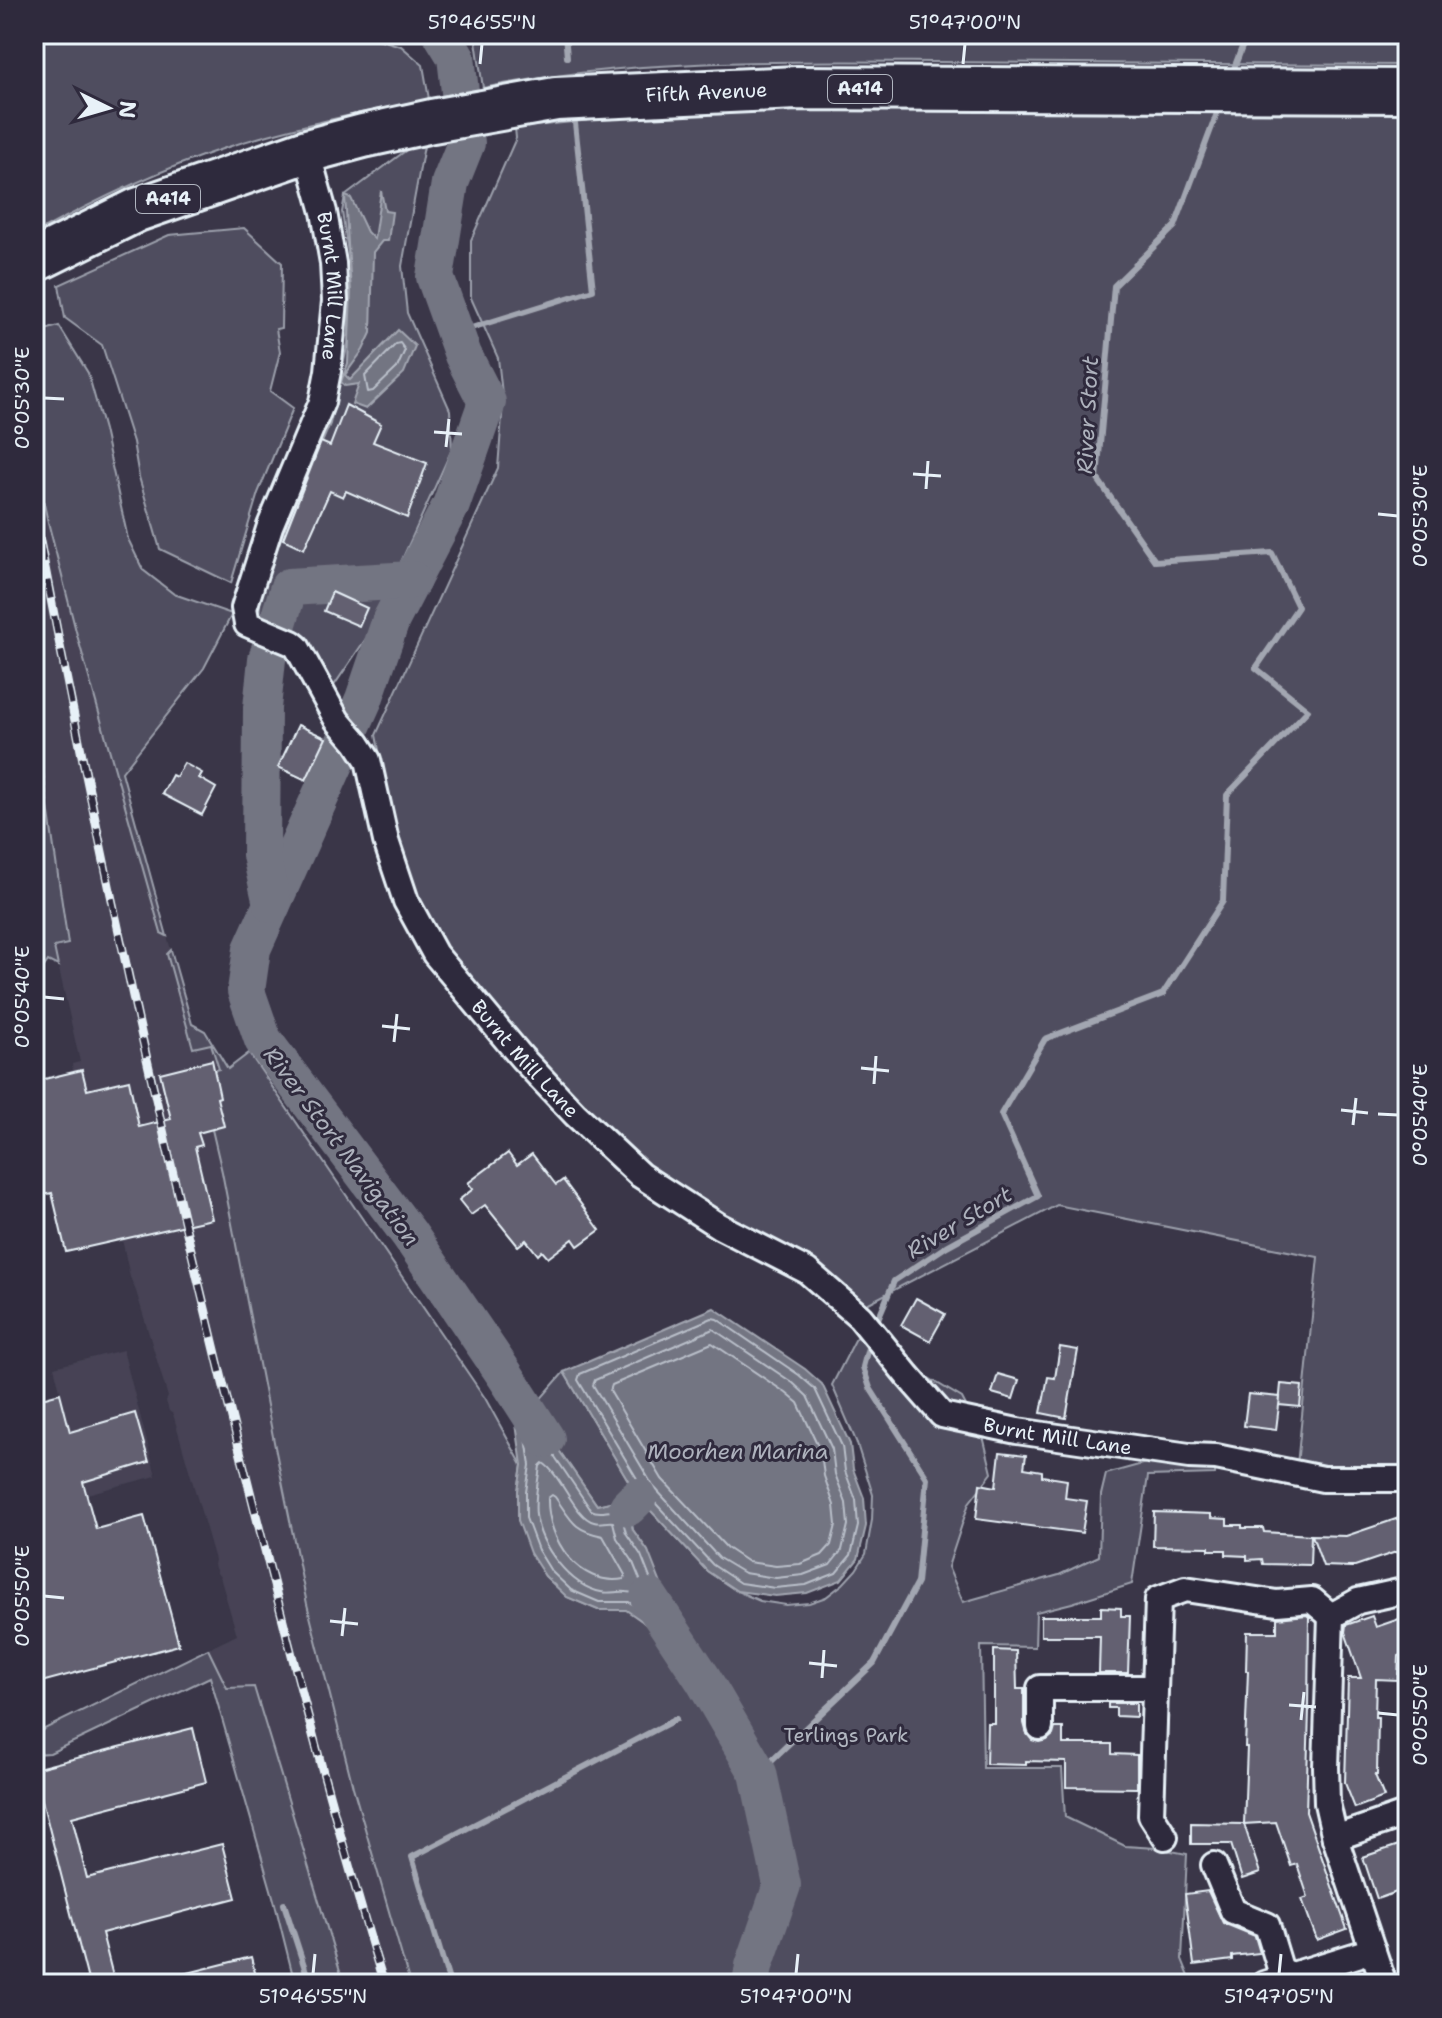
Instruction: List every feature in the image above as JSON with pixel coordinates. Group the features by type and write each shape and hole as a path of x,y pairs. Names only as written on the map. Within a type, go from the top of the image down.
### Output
{"highway":[{"name":"Fifth Avenue","path":"34,261 137,210 307,151 432,121 556,99 797,88 1408,91"}],"street":[{"name":"Burnt Mill Lane","path":"307,151 324,212 333,263 335,301 328,371 322,402 270,526 247,595 245,620 254,629 292,643 300,652 337,720 368,760 386,841 406,901 435,954 522,1058 575,1114 640,1175 719,1226 807,1271 860,1317 942,1415 1017,1431 1189,1456 1216,1457 1323,1479 1408,1479"},
{"path":"1165,1837 1151,1815 1158,1599 1185,1589 1277,1603 1312,1600 1331,1616"},
{"path":"1331,1616 1358,1601 1408,1590"},
{"path":"1331,1616 1327,1803 1335,1838 1384,1984"},
{"path":"1040,1727 1040,1688 1155,1688"},
{"path":"1335,1838 1408,1813"},
{"path":"1214,1865 1233,1911 1267,1925 1274,1981 1373,1950"}],"shaded area":[{"path":"34,456 77,635 161,933 167,936 171,950 167,954 193,1047 212,1044 219,1069 199,1074 222,1172 297,1559 353,1787 410,1984 344,1984 254,1687 227,1689 208,1649 237,1635 214,1565 173,1414 166,1401 168,1397 130,1277 122,1239 66,1252 62,1234 69,1232 55,1206 34,1137 45,1118 36,1081 73,1072 72,1064 80,1062 54,947 68,944 34,699"},
{"path":"123,1350 156,1476 87,1494 54,1367"}],"green space":[{"path":"34,34 361,34 401,46 423,65 429,99 301,127 225,148 128,186 34,234"},
{"path":"475,34 1408,34 1408,65 708,63 595,71 483,88"},
{"path":"748,109 1408,111 1408,1479 1296,1475 1318,1257 1057,1205 861,1307 683,1201 508,1035 425,920 397,841 376,735 498,468 503,403 498,358 471,298 471,240 516,138 515,128 658,113"},
{"path":"424,146 402,266 407,313 450,410 452,449 367,637 333,687 310,646 259,616 260,602 279,543 330,424 348,343 350,266 342,212 345,196 408,149"},
{"path":"244,228 282,263 281,328 276,329 280,352 270,391 293,408 258,493 231,583 160,549 139,477 133,442 102,345 65,318 59,285 169,235"},
{"path":"34,302 38,332 59,326 88,373 128,539 143,570 174,594 232,614 204,668 122,772 167,936 161,933 47,518 34,456"},
{"path":"34,699 68,944 54,947 58,966 48,961 34,981 36,913"},
{"name":"Terlings Park","path":"171,950 192,1024 205,1031 228,1069 249,1053 485,1398 522,1465 518,1520 545,1576 567,1597 598,1610 626,1609 664,1641 648,1551 633,1530 628,1507 614,1501 597,1505 532,1411 564,1372 638,1497 707,1571 737,1591 760,1601 786,1605 809,1603 826,1597 843,1584 866,1554 873,1495 856,1441 832,1385 855,1340 869,1322 927,1377 962,1398 984,1440 992,1473 969,1503 948,1567 963,1602 1059,1575 1099,1556 1101,1495 1106,1474 1153,1461 1216,1457 1215,1474 1148,1476 1132,1584 1036,1612 1035,1647 981,1646 983,1768 1062,1768 1065,1817 1125,1846 1187,1854 1182,1959 1192,1984 410,1984 353,1787 307,1604 222,1172 199,1074 219,1069 211,1044 193,1048 167,954"},
{"path":"208,1649 227,1688 254,1687 344,1984 295,1984 210,1677 50,1753 34,1754 34,1734"}],"water":[{"path":"381,191 385,211 392,212 388,241 382,241 373,252 371,333 345,375 350,380 398,330 415,346 404,373 366,409 352,404 359,384 345,386 341,382 348,363 351,292 345,196 351,198 367,232 374,239"},
{"path":"336,753 342,757 303,847 296,844"},
{"name":"Moorhen Marina","path":"714,1308 805,1369 822,1384 850,1444 853,1469 864,1498 866,1526 858,1559 841,1580 807,1593 775,1596 737,1591 707,1571 638,1497 564,1372"},
{"path":"517,1395 541,1420 597,1505 614,1501 628,1507 633,1530 648,1551 674,1617 678,1641 664,1641 626,1610 598,1610 567,1597 545,1576 530,1553 518,1520 522,1465 514,1410"}],"building":[{"path":"346,405 381,424 373,442 427,463 407,518 346,491 343,497 330,491 304,549 283,539 321,442 330,446"},
{"path":"332,592 367,608 359,626 324,611"},
{"path":"298,725 326,738 306,780 278,767"},
{"path":"184,763 202,773 199,778 216,788 202,815 162,794 172,775 176,777"},
{"path":"212,1060 224,1126 198,1133 202,1145 195,1147 212,1219 66,1252 52,1193 34,1197 34,1097 40,1096 36,1081 82,1070 87,1090 129,1080 139,1127 171,1119 160,1073"},
{"path":"508,1153 517,1165 532,1154 556,1185 563,1180 600,1230 578,1246 573,1239 548,1258 542,1251 538,1255 526,1240 518,1246 485,1205 471,1215 459,1200 473,1189 468,1183"},
{"path":"916,1298 945,1314 930,1341 901,1325"},
{"path":"1060,1347 1078,1350 1066,1418 1041,1413 1048,1377 1055,1378"},
{"path":"998,1374 1019,1380 1013,1399 992,1393"},
{"path":"1281,1384 1302,1386 1300,1407 1279,1405"},
{"path":"60,1393 70,1432 135,1413 149,1462 83,1482 96,1529 144,1516 179,1645 34,1684 34,1400"},
{"path":"1248,1394 1280,1397 1276,1430 1244,1426"},
{"path":"1000,1452 1026,1455 1024,1468 1042,1471 1042,1476 1067,1480 1065,1498 1087,1501 1082,1533 976,1519 980,1484 996,1487"},
{"path":"1154,1512 1211,1514 1211,1518 1227,1519 1227,1525 1263,1528 1264,1532 1311,1535 1310,1565 1263,1564 1262,1559 1247,1560 1247,1556 1226,1555 1226,1550 1209,1550 1209,1547 1153,1546"},
{"path":"1408,1515 1408,1548 1352,1567 1323,1566 1312,1535 1346,1536"},
{"path":"1101,1607 1121,1608 1121,1616 1130,1616 1128,1673 1099,1673 1100,1636 1041,1636 1041,1616 1101,1616"},
{"path":"1307,1615 1309,1710 1306,1812 1347,1929 1317,1940 1302,1899 1308,1897 1297,1864 1291,1866 1276,1822 1244,1824 1247,1632 1277,1632 1277,1618"},
{"path":"1372,1616 1376,1627 1408,1616 1408,1653 1399,1656 1398,1680 1376,1679 1375,1775 1384,1797 1355,1808 1345,1783 1348,1678 1361,1678 1345,1632 1346,1625"},
{"path":"994,1650 1016,1651 1017,1689 1024,1689 1024,1723 1032,1740 1047,1740 1055,1728 1063,1728 1063,1744 1112,1744 1112,1754 1137,1755 1137,1788 1066,1787 1066,1762 986,1764 987,1723 994,1723"},
{"path":"1108,1703 1136,1703 1136,1717 1116,1716 1116,1708 1108,1708"},
{"path":"193,1728 206,1782 72,1817 87,1878 222,1844 236,1898 102,1933 115,1984 89,1984 34,1769"},
{"path":"1191,1823 1244,1824 1260,1873 1242,1879 1231,1844 1191,1844"},
{"path":"1408,1842 1408,1888 1377,1899 1363,1857"},
{"path":"1208,1891 1223,1923 1255,1936 1260,1953 1194,1965 1185,1894"},
{"path":"251,1957 258,1984 169,1984 168,1978"}],"waterway":[{"name":"River Stort Navigation","path":"442,34 456,57 466,143 450,183 435,277 463,355 487,402 451,505 391,620 364,699 252,949 246,991 263,1040 409,1234 546,1439"},
{"path":"565,34 567,57"},
{"name":"River Stort","path":"1231,76 1247,34"},
{"name":"River Stort","path":"875,1326 894,1281 947,1246 1038,1196 1001,1114 1045,1039 1163,994 1223,901 1227,795 1308,710 1256,668 1298,607 1272,553 1155,561 1097,478 1114,286 1175,226 1220,105"},
{"path":"455,333 593,290 575,123"},
{"path":"272,904 261,855 262,708 267,659 289,587 412,580"},
{"name":"River Stort","path":"758,1773 874,1663 917,1583 927,1478 870,1388 863,1367 870,1340"},
{"path":"628,1507 638,1497"},
{"name":"River Stort Navigation","path":"649,1597 703,1679 758,1773 782,1885 754,1966 751,1984"},
{"path":"450,1984 412,1857 676,1719"},
{"path":"284,1904 310,1984"}],"railway":[{"path":"34,510 108,883 192,1253 299,1681 384,1984"}]}
